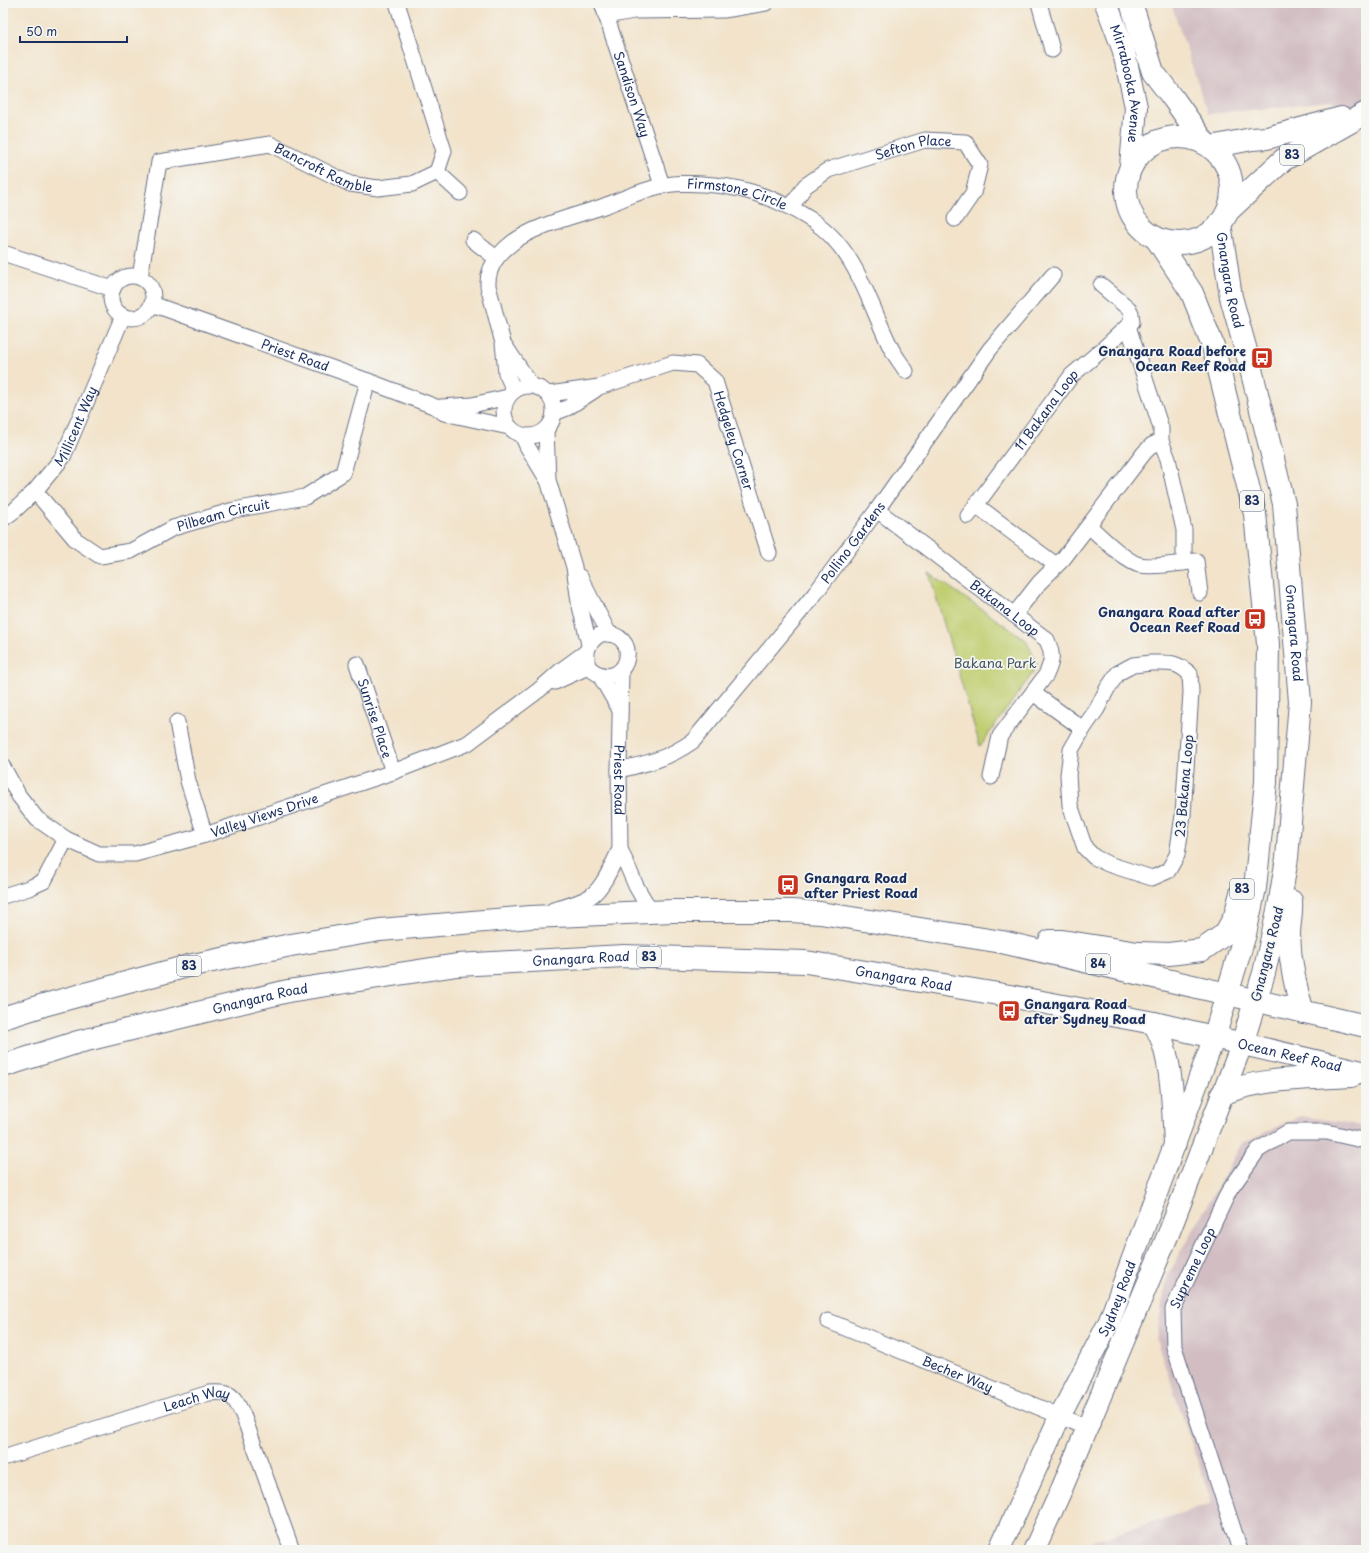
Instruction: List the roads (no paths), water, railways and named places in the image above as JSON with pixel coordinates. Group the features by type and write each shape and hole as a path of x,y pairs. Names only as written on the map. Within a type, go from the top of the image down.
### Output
{"main road":[{"name":"Mirrabooka Avenue","path":"1106,3 1123,48 1136,107 1131,166"},
{"name":"Mirrabooka Avenue","path":"1131,3 1153,72 1208,145"},
{"name":"Gnangara Road","path":"1208,145 1267,138 1366,112"},
{"name":"Gnangara Road","path":"1242,1044 1264,973 1279,906 1287,858 1300,702 1284,504 1250,365 1230,297 1224,217 1283,160 1366,112"},
{"name":"83","path":"1170,137 1187,137 1208,145 1221,157 1228,169 1232,183 1232,197 1224,217 1210,233 1197,239 1184,243 1169,242 1156,238 1142,228 1132,215 1126,199 1126,182 1131,166 1140,152 1154,142 1170,137"},
{"name":"Gnangara Road","path":"3,1066 78,1042 288,991 457,965 624,956 806,962 1010,996 1154,1023 1214,1038 1245,934 1255,888 1266,782 1268,644 1255,514 1213,346 1192,293 1156,238"},
{"name":"83","path":"3,1018 44,1005 188,966 291,945 380,930 531,917 651,912 813,912 1002,942 1062,941 1138,953 1169,954 1202,950 1225,934 1235,916 1266,782"},
{"path":"1287,858 1291,904 1289,935 1292,967 1303,1012"},
{"name":"84","path":"1002,942 1366,1026"},
{"path":"1154,1023 1163,1042 1167,1059 1172,1099 1175,1144"},
{"name":"Ocean Reef Road","path":"1214,1038 1261,1047 1366,1074"},
{"path":"1222,1094 1236,1088 1254,1084 1366,1074"}],"street":[{"path":"397,3 444,151 436,172 460,193"},
{"path":"604,9 634,11 724,10 766,3"},
{"path":"1039,3 1052,50"},
{"name":"Sandison Way","path":"604,9 662,186"},
{"name":"Sefton Place","path":"791,207 805,186 828,170 925,140 965,142 980,165 974,193 955,219"},
{"name":"Bancroft Ramble","path":"140,277 159,162 270,144 350,184 378,188 412,184 436,172"},
{"name":"Firmstone Circle","path":"511,394 506,373 503,343 488,286 488,278 491,267 496,258 512,243 534,230 662,186 702,183 732,187 760,194 791,207 815,222 837,242 862,280 891,349 906,370"},
{"path":"473,240 496,258"},
{"path":"3,252 113,288"},
{"name":"Pollino Gardens","path":"619,770 659,760 679,751 694,741 814,595 877,510 990,349 1053,275"},
{"path":"124,277 140,277 147,281 152,288 154,296 149,310 144,315 137,318 123,316 117,312 112,304 111,296 113,288 117,282 124,277"},
{"path":"1101,285 1128,308 1131,313 1132,322 1128,326 1161,428 1160,441 1168,459 1184,530 1184,563"},
{"name":"Priest Road","path":"152,304 368,381 436,407 444,413 516,431"},
{"name":"Millicent Way","path":"3,519 35,491 63,457 123,316"},
{"name":"11 Bakana Loop","path":"1056,565 972,510 1072,375 1128,326"},
{"name":"Firmstone Circle","path":"503,343 531,385"},
{"name":"Hedgeley Corner","path":"549,394 599,387 673,363 697,365 715,381 769,553"},
{"name":"Pilbeam Circuit","path":"35,491 76,540 100,556 131,552 174,528 234,510 305,497 343,473 368,381"},
{"path":"516,431 530,436 537,435 546,430 552,422 554,413 553,403 549,394 541,388 531,385 521,386 511,394 504,405 504,413 505,421 516,431 527,446 548,480"},
{"name":"Hedgeley Corner","path":"554,413 567,408 599,387"},
{"name":"Priest Road","path":"436,407 472,405 511,394"},
{"path":"546,430 548,480 574,567 587,648 594,671 620,711"},
{"path":"1014,615 1056,565 1064,558 1144,453 1152,445 1160,441"},
{"name":"Bakana Loop","path":"877,510 1047,640 1052,652 1051,664 1046,675 1000,736 990,777"},
{"path":"1089,526 1128,559 1139,565 1148,566 1196,561 1200,593"},
{"path":"574,567 609,634"},
{"path":"587,648 594,638 601,634 617,636 623,641 627,648 628,656 626,664 621,670 607,676 594,671"},
{"name":"Valley Views Drive","path":"3,768 19,796 37,819 66,839 99,854 135,854 205,835 393,772 468,743 539,690 587,648"},
{"name":"23 Bakana Loop","path":"1171,663 1181,666 1190,674 1191,699 1183,815 1177,855 1168,872 1152,878 1108,864 1094,857 1085,848 1070,805 1068,775 1072,750 1083,729 1097,709 1107,689 1118,673 1132,665 1171,663"},
{"name":"Sunrise Place","path":"357,664 393,772"},
{"name":"Priest Road","path":"621,670 619,770 620,849 636,886 651,912"},
{"name":"Valley Views Drive","path":"539,690 594,671"},
{"path":"1033,693 1083,729"},
{"path":"177,722 188,781 205,835"},
{"path":"3,896 29,888 44,881 66,839"},
{"name":"Priest Road","path":"531,917 569,906 592,896 603,882 620,849"},
{"name":"Sydney Road","path":"999,1550 1060,1416 1109,1322 1214,1038"},
{"name":"Sydney Road","path":"1034,1550 1060,1494 1170,1230 1242,1044"},
{"name":"Supreme Loop","path":"1240,1550 1174,1347 1174,1308 1229,1191 1258,1150 1288,1132 1327,1132 1366,1141"},
{"name":"Becher Way","path":"828,1321 1087,1428"},
{"name":"Leach Way","path":"3,1458 209,1393 223,1392 234,1398 243,1415 292,1550"}],"place":[{"name":"Gnangara Road before Ocean Reef Road","path":"1262,358"},
{"name":"Gnangara Road after Ocean Reef Road","path":"1255,619"},
{"name":"Gnangara Road after Priest Road","path":"788,885"},
{"name":"Gnangara Road after Sydney Road","path":"1009,1011"}],"park label":[{"name":"Bakana Park","path":"995,663"}]}
